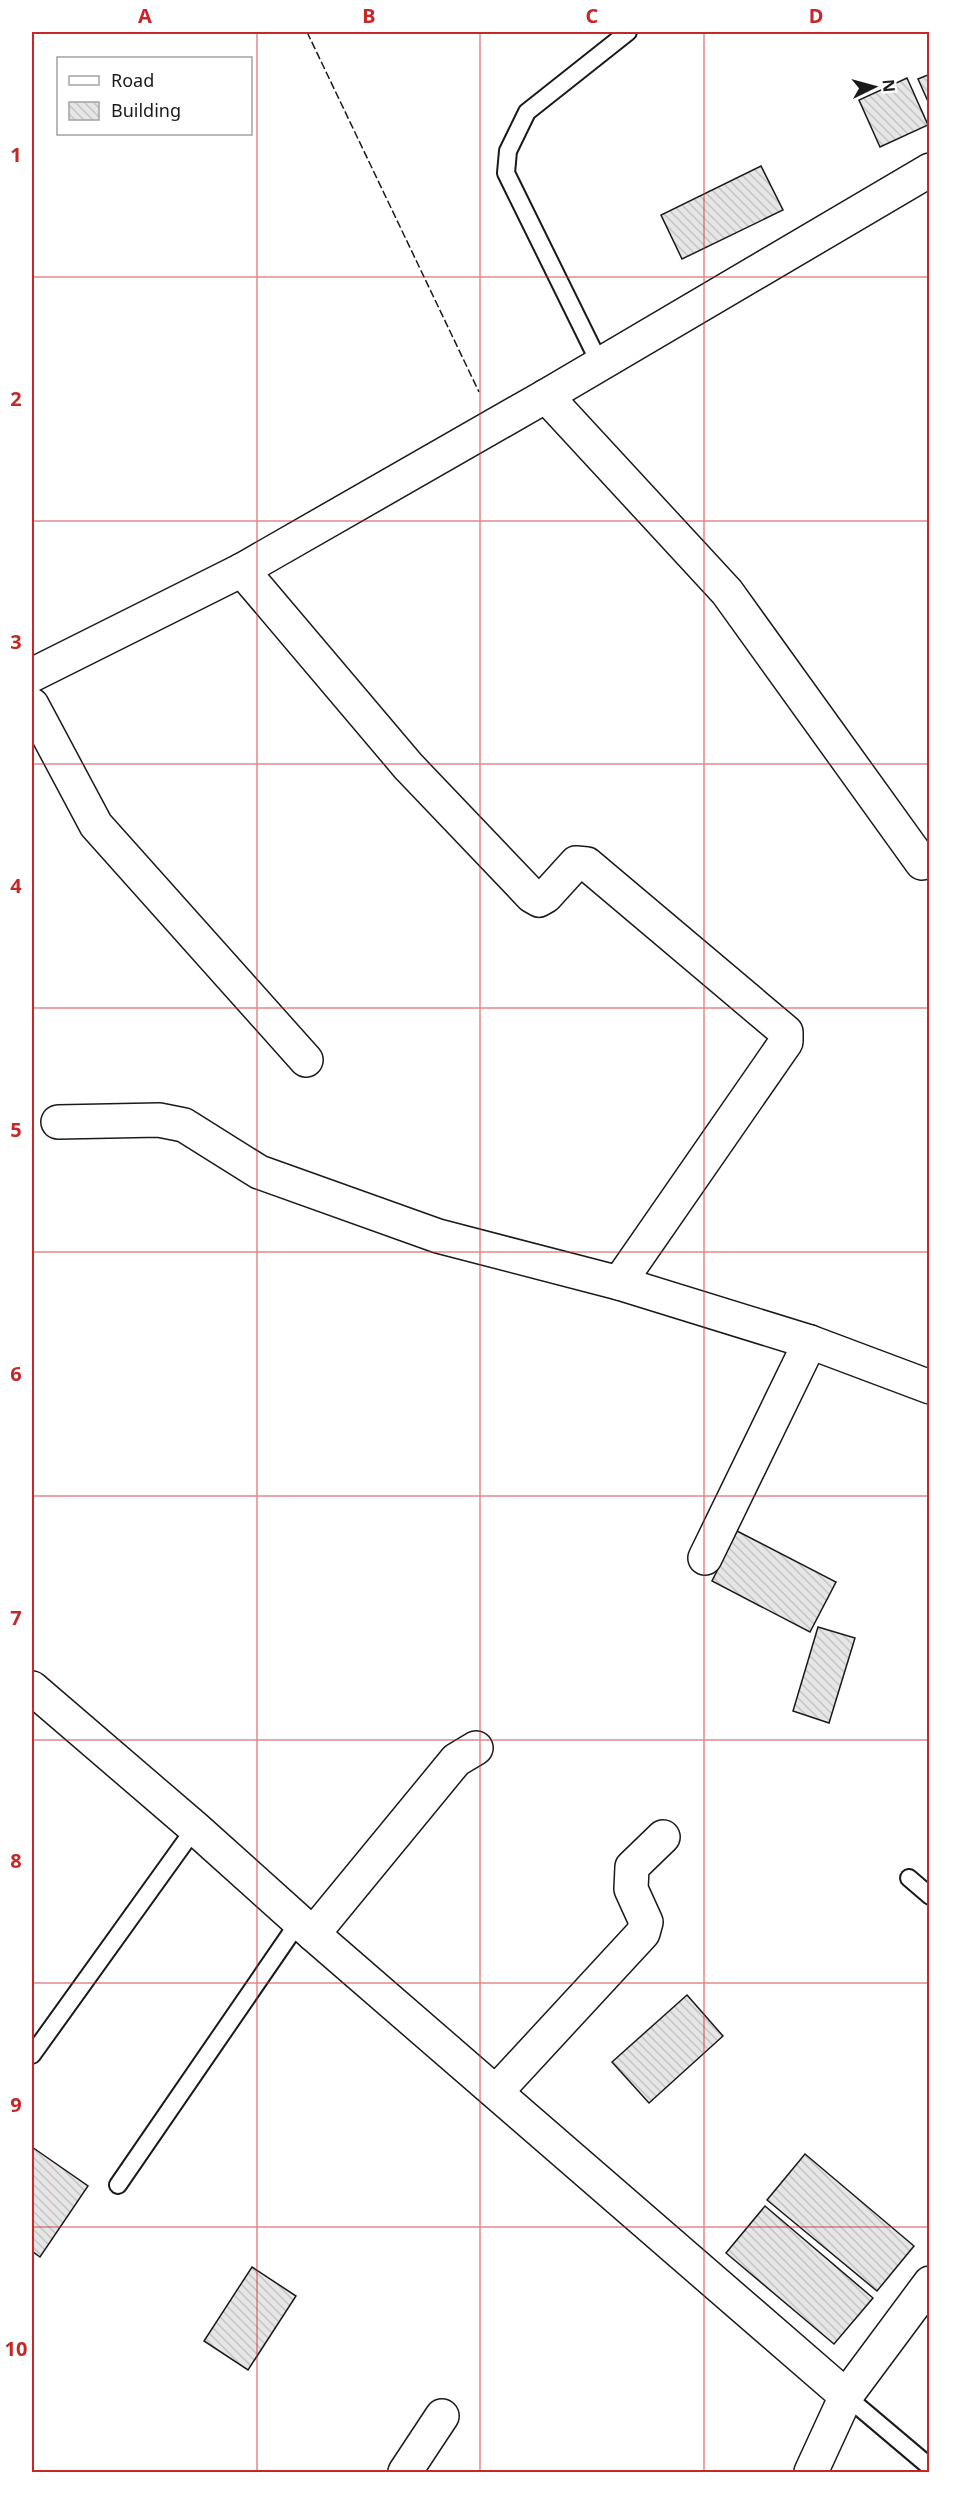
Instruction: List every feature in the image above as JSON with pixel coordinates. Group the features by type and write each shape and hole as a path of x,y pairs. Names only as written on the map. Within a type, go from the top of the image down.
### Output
{"street":[{"path":"32,675 242,570 546,396 930,170"},
{"path":"546,396 727,592 922,863"},
{"path":"242,570 408,766 532,896 539,900 546,896 576,863 587,864 786,1032 786,1042 619,1283"},
{"path":"32,705 96,825 306,1060"},
{"path":"58,1122 159,1120 184,1125 259,1172 438,1236 619,1283 810,1342 930,1387"},
{"path":"705,1558 810,1342"},
{"path":"32,1688 846,2396"},
{"path":"306,1927 456,1760 476,1748"},
{"path":"496,2092 643,1933 646,1922 631,1889 632,1867 663,1837"},
{"path":"811,2472 846,2396 930,2283"},
{"path":"405,2472 442,2416"}],"lane":[{"path":"600,364 506,174 508,151 527,112 628,32"},
{"path":"32,2055 195,1828"},
{"path":"909,1878 930,1896"},
{"path":"118,2185 306,1927"},
{"path":"846,2396 930,2467"}],"building":[{"path":"930,74 930,106 918,79"},
{"path":"907,78 928,125 880,147 859,100"},
{"path":"761,166 783,210 682,259 661,215"},
{"path":"737,1531 836,1582 810,1632 712,1581"},
{"path":"818,1627 855,1638 829,1723 793,1711"},
{"path":"687,1995 723,2036 649,2103 612,2062"},
{"path":"32,2147 88,2186 40,2257 32,2251"},
{"path":"805,2154 914,2246 877,2291 767,2200"},
{"path":"765,2206 873,2298 834,2344 726,2253"},
{"path":"252,2267 296,2296 248,2370 204,2341"}],"fence":[{"path":"307,32 479,392"}]}
